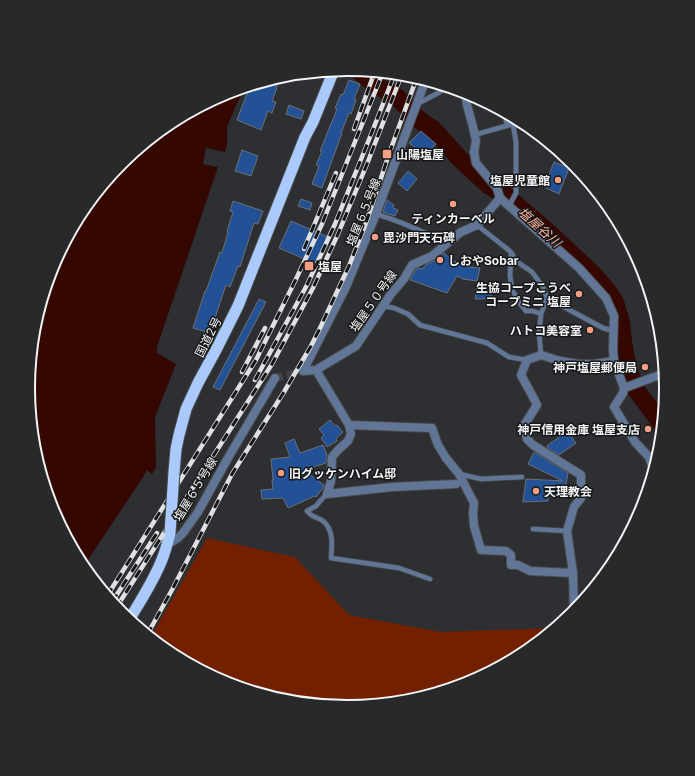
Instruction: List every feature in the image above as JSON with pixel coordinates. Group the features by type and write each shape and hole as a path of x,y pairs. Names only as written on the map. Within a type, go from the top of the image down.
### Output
{"highway":[{"name":"国道2号","path":"133,615 158,569 167,545 170,533 178,436 186,409 238,306 305,137 313,122 332,76"}],"street":[{"name":"塩屋６５号線","path":"316,370 303,371 346,287 376,214 424,85"},
{"path":"466,98 476,141 474,152 476,163 498,193 511,202 579,268 606,298 614,316 614,361 626,387"},
{"name":"塩屋５０号線","path":"316,370 356,346 391,294 404,279 412,265 432,256 460,232 477,225 498,193"},
{"path":"574,603 573,573 567,531 574,507 581,498 581,475 533,445 527,439 523,426 537,405 521,375 526,360 541,355 560,361 578,364 594,364 614,361"},
{"path":"316,370 349,424 351,434 348,441 332,457 331,481 327,494 392,487 456,484"},
{"path":"651,462 649,458 635,442 614,407 626,387 659,375"},
{"name":"塩屋６５号線","path":"167,545 183,533 198,512 275,378"},
{"path":"349,424 432,428 438,445 459,474 474,503 474,526 481,550 506,552 511,555 511,565 530,571 573,573"}],"lane":[{"path":"417,104 442,90"},
{"path":"508,119 516,142 516,193 511,202"},
{"path":"474,135 510,125 517,125"},
{"path":"376,214 393,219 447,243"},
{"path":"477,225 511,252 516,261 532,272 543,287 547,298 541,314 541,355"},
{"path":"511,252 510,276 512,289 518,301 526,311 533,311 541,314"},
{"path":"547,298 603,328 614,331"},
{"path":"383,306 394,308 408,314 420,325 487,343 509,357 526,360"},
{"path":"459,474 481,479 522,478"},
{"path":"327,494 316,506 307,511 311,516 324,521 332,533 331,558 399,568 430,579"},
{"path":"533,529 567,531"}],"shaded area":[{"path":"241,94 227,127 227,144 225,152 206,148 203,164 218,167 157,347 157,353 176,364 155,417 156,468 152,474 146,470 143,477 87,561 67,526 59,508 41,449 35,388 38,347 46,307 59,268 67,250 88,214 113,182 141,153 174,128 191,117"},
{"path":"207,538 295,557 349,615 441,632 547,628 504,659 467,677 428,690 388,698 368,700 327,700 307,698 267,690 247,684 228,677 191,659 153,633"}],"building":[{"path":"349,80 360,84 354,99 356,100 351,114 349,113 341,133 322,188 312,184 319,166 316,165 337,109 335,108 341,94 343,95"},
{"path":"278,84 272,101 276,102 272,113 268,111 261,130 237,120 247,92"},
{"path":"289,105 304,111 301,119 286,114"},
{"path":"421,131 436,144 425,156 409,143"},
{"path":"242,150 258,156 251,176 235,171"},
{"path":"554,162 569,168 559,194 544,187"},
{"path":"408,171 417,179 407,191 398,183"},
{"path":"301,199 312,203 310,210 298,206"},
{"path":"387,200 394,205 393,208 398,210 395,216 383,212"},
{"path":"233,201 263,211 258,224 254,223 240,267 238,266 230,287 226,285 210,333 193,328 220,252 222,253 233,212 230,211"},
{"path":"291,221 328,237 316,264 279,248"},
{"path":"444,253 454,262 455,261 463,266 480,268 477,281 463,279 457,276 447,293 410,280 416,269 422,269"},
{"path":"492,283 491,299 475,299 477,284"},
{"path":"259,299 266,302 220,390 213,387"},
{"path":"330,420 343,432 336,439 337,441 327,447 321,438 324,435 319,429"},
{"path":"567,431 576,443 559,455 548,448 547,446"},
{"path":"294,439 300,453 323,445 327,455 326,463 304,470 324,485 323,488 316,497 315,496 288,508 283,498 262,499 261,490 273,489 271,459 290,457 285,443"},
{"path":"534,452 568,473 564,496 548,494 548,501 523,502 526,479 563,481 528,464"}],"waterway":[{"name":"塩屋谷川","path":"365,76 373,83 397,97 418,119 434,130 459,158 488,185 505,195 547,231 592,273 607,290 615,302 621,322 628,369 637,391 658,419"}],"tunnel":[{"path":"275,378 303,371"}],"railway":[{"path":"354,129 373,77"},
{"path":"110,591 256,360 322,224 381,77"},
{"path":"255,380 307,285 335,224 393,79"},
{"path":"120,602 272,364 313,288 338,234 400,80"},
{"path":"150,630 232,474 284,392 321,326 349,266 366,223 415,83"},
{"path":"304,249 336,173"},
{"path":"242,372 265,328"},
{"path":"115,597 157,533"}],"place":[{"name":"山陽塩屋","path":"387,154"},
{"name":"塩屋児童館","path":"558,180"},
{"name":"ティンカーベル","path":"453,204"},
{"name":"毘沙門天石碑","path":"375,237"},
{"name":"しおやSobar","path":"440,260"},
{"name":"塩屋","path":"309,266"},
{"name":"生協コープこうべ コープミニ 塩屋","path":"579,294"},
{"name":"ハトコ美容室","path":"590,330"},
{"name":"神戸塩屋郵便局","path":"645,367"},
{"name":"神戸信用金庫 塩屋支店","path":"648,429"},
{"name":"旧グッケンハイム邸","path":"281,473"},
{"name":"天理教会","path":"536,491"}]}
